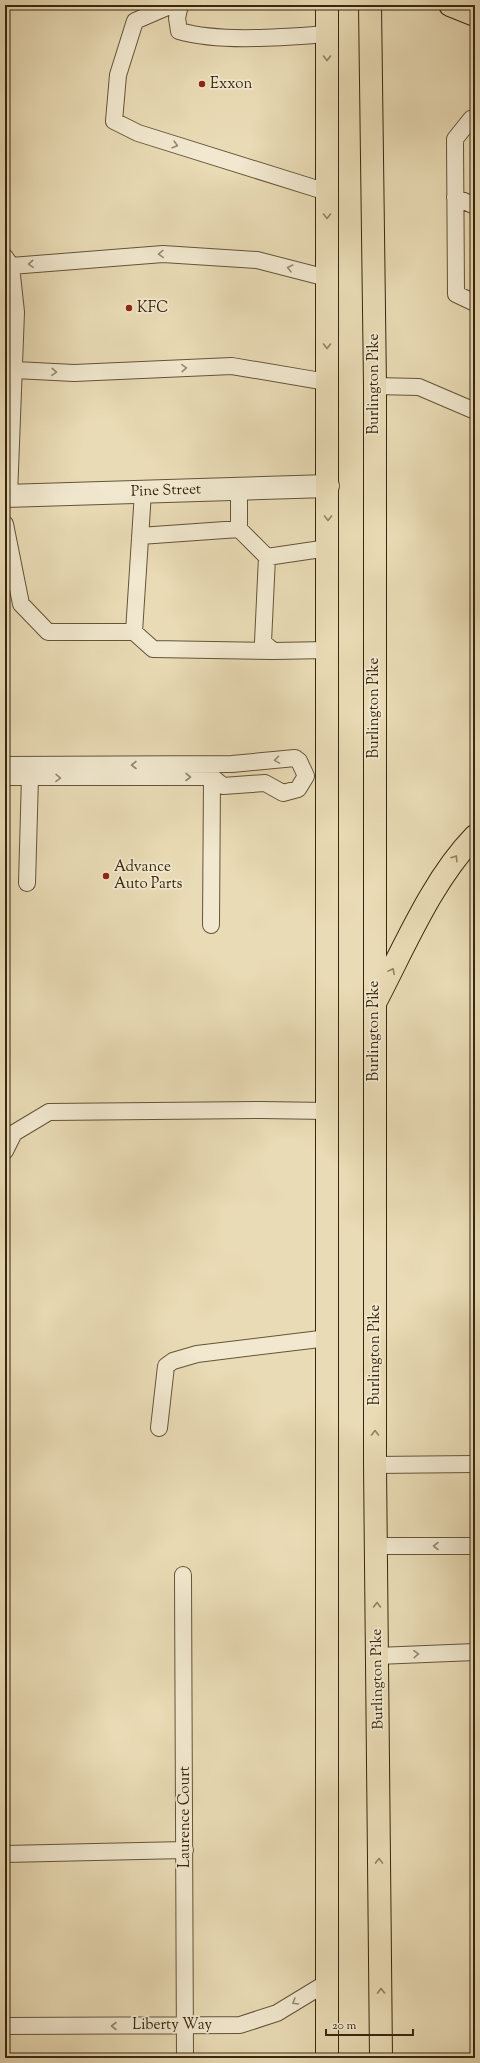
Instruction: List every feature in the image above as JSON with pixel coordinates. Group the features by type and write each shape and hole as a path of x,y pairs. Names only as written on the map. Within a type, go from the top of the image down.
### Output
{"highway":[{"path":"327,5 328,2058"},
{"name":"Burlington Pike","path":"370,5 375,386 374,1005 376,1546 381,2058"},
{"path":"374,1005 428,902 458,853 475,836"}],"street":[{"name":"Pine Street","path":"7,496 328,486"}],"lane":[{"path":"172,5 135,21 118,75 114,121 138,133 327,192"},
{"path":"180,5 177,18 179,31 195,35 267,38 327,34"},
{"path":"475,118 471,119 455,139 456,294 475,302"},
{"path":"455,197 475,206"},
{"path":"7,496 15,370 16,312 8,261 163,254 257,260 328,278"},
{"path":"15,370 74,373 232,366 328,382"},
{"path":"375,386 419,387 475,411"},
{"path":"239,488 239,529 267,557 263,642 273,651"},
{"path":"134,632 142,492"},
{"path":"5,524 21,604 48,632 134,632 153,649 273,651 328,650"},
{"path":"140,536 239,529"},
{"path":"267,557 328,548"},
{"path":"5,765 232,764 295,758 299,761 306,776"},
{"path":"306,776 328,775"},
{"path":"5,777 212,777 222,786 265,783 283,793 298,789 306,776"},
{"path":"211,925 212,777"},
{"path":"27,883 30,778"},
{"path":"5,1151 14,1133 49,1112 261,1110 328,1111"},
{"path":"159,1428 166,1366 173,1361 203,1353 328,1338"},
{"path":"376,1465 475,1464"},
{"path":"376,1546 475,1546"},
{"name":"Laurence Court","path":"183,1575 185,2058"},
{"path":"377,1656 475,1652"},
{"path":"5,1854 185,1850"},
{"name":"Liberty Way","path":"5,2026 240,2025 277,2012 328,1982"}],"place":[{"name":"Exxon","path":"202,84"},
{"name":"KFC","path":"129,308"},
{"name":"Advance Auto Parts","path":"106,876"}]}
